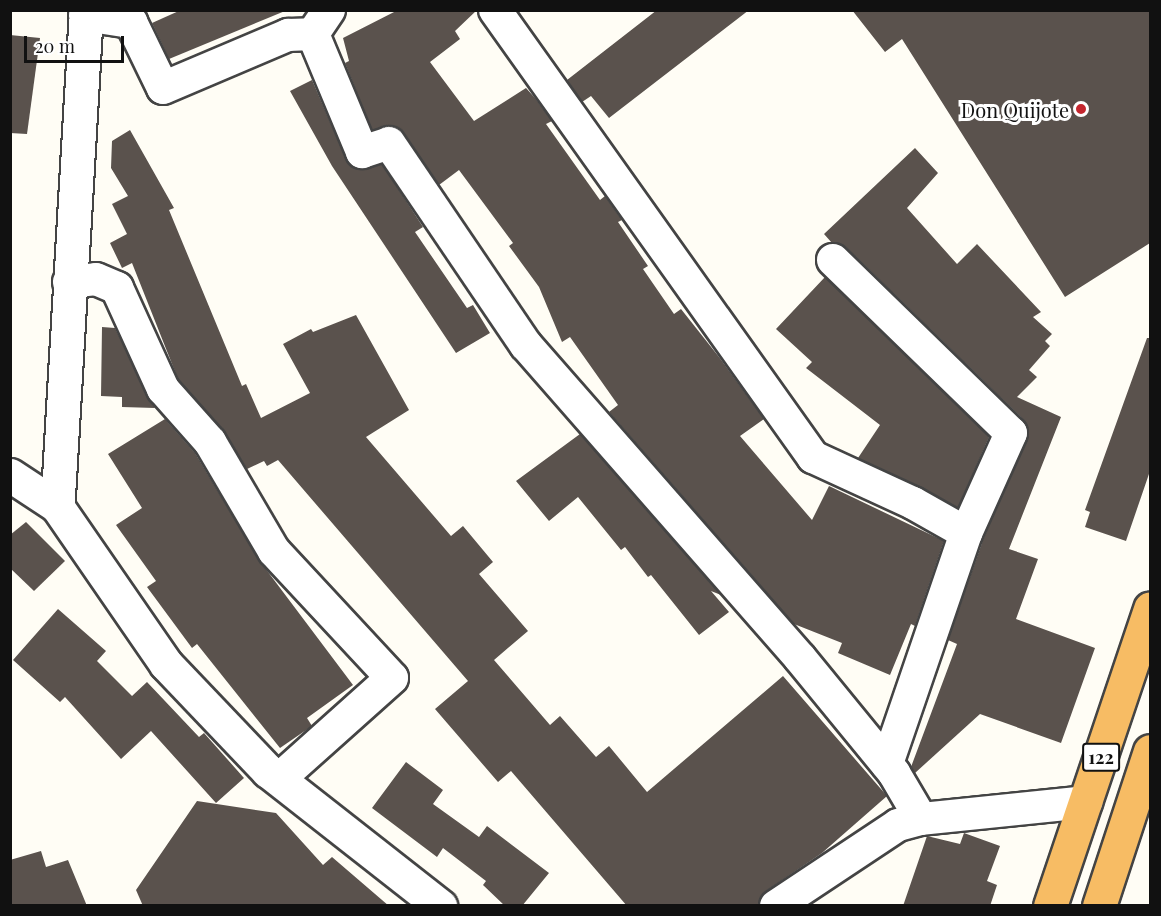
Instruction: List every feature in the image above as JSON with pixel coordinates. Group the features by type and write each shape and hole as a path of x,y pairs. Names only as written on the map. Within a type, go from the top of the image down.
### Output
{"highway":[{"name":"122","path":"1050,906 1150,608"},
{"name":"122","path":"1099,906 1149,760"}],"street":[{"path":"495,10 813,457 914,503 966,533"},
{"path":"57,506 85,13 131,22 163,88 321,22 362,152 388,143 526,345 887,764 921,819"},
{"path":"833,260 1011,433 966,533 887,764"},
{"path":"69,282 96,279 117,288 163,389 210,442 274,551 392,678 279,779"},
{"path":"10,475 57,506 166,664 279,779 440,906"},
{"path":"776,906 898,825 921,819 1086,802"}],"building":[{"path":"181,10 285,11 169,59 152,23"},
{"path":"398,10 477,10 455,31 460,39 430,62 474,121 526,88 535,98 552,121 546,124 600,200 605,196 622,220 618,222 648,266 643,269 674,314 681,309 764,419 740,436 812,520 829,486 944,541 915,626 911,624 890,675 838,653 842,643 794,624 609,412 618,405 570,337 562,342 539,287 509,246 513,243 459,170 439,185 403,132 394,126 372,130 345,63 349,61 343,38"},
{"path":"657,10 749,10 609,118 591,96 582,102 567,80"},
{"path":"852,10 1150,10 1150,243 1065,297 902,39 885,52"},
{"path":"10,35 40,38 27,134 10,133"},
{"path":"312,80 346,159 359,170 382,164 423,227 415,232 467,308 473,305 490,333 456,353 332,166 290,91"},
{"path":"130,130 174,208 169,210 242,386 246,384 261,418 310,393 283,344 311,329 313,332 356,315 409,410 366,437 451,536 463,526 493,562 479,574 528,631 494,660 550,725 560,716 596,757 609,746 647,792 783,676 887,796 822,853 766,891 758,906 627,906 511,771 498,782 435,709 468,681 278,460 267,466 264,461 247,469 223,430 178,379 132,263 122,268 110,243 127,234 112,204 128,196 111,168 112,141"},
{"path":"915,148 938,173 907,208 957,264 977,244 1041,312 1033,317 1052,334 1045,341 1050,346 1029,370 1037,377 1017,397 1061,417 1009,549 1038,559 1016,619 1095,648 1061,743 980,714 915,773 911,767 957,644 948,640 983,540 1029,430 1024,420 846,247 832,243 824,234"},
{"path":"825,277 989,437 958,508 858,458 880,425 806,368 812,362 776,329"},
{"path":"102,327 115,328 155,408 122,407 122,397 101,396"},
{"path":"1147,338 1150,338 1150,471 1126,541 1085,527 1090,512 1085,510"},
{"path":"165,419 195,453 259,560 353,685 307,718 312,726 280,748 197,644 192,648 147,587 156,581 116,525 142,508 108,454"},
{"path":"580,434 721,595 711,591 729,612 699,635 651,575 648,577 625,547 621,550 578,497 549,521 516,481"},
{"path":"26,522 65,561 34,591 10,568 10,535"},
{"path":"58,609 106,651 97,661 132,696 147,682 199,737 204,733 244,778 216,803 151,731 121,759 65,697 60,702 13,660"},
{"path":"406,762 443,790 433,804 479,837 487,826 549,873 522,906 505,906 483,885 486,881 443,848 437,857 372,808"},
{"path":"197,801 276,813 323,865 332,857 389,906 143,906 136,890"},
{"path":"964,833 1000,846 987,881 997,885 990,906 903,906 927,836 960,844"},
{"path":"41,851 46,867 68,860 87,906 10,906 10,860"}],"place":[{"name":"Don Quijote","path":"1081,109"}]}
